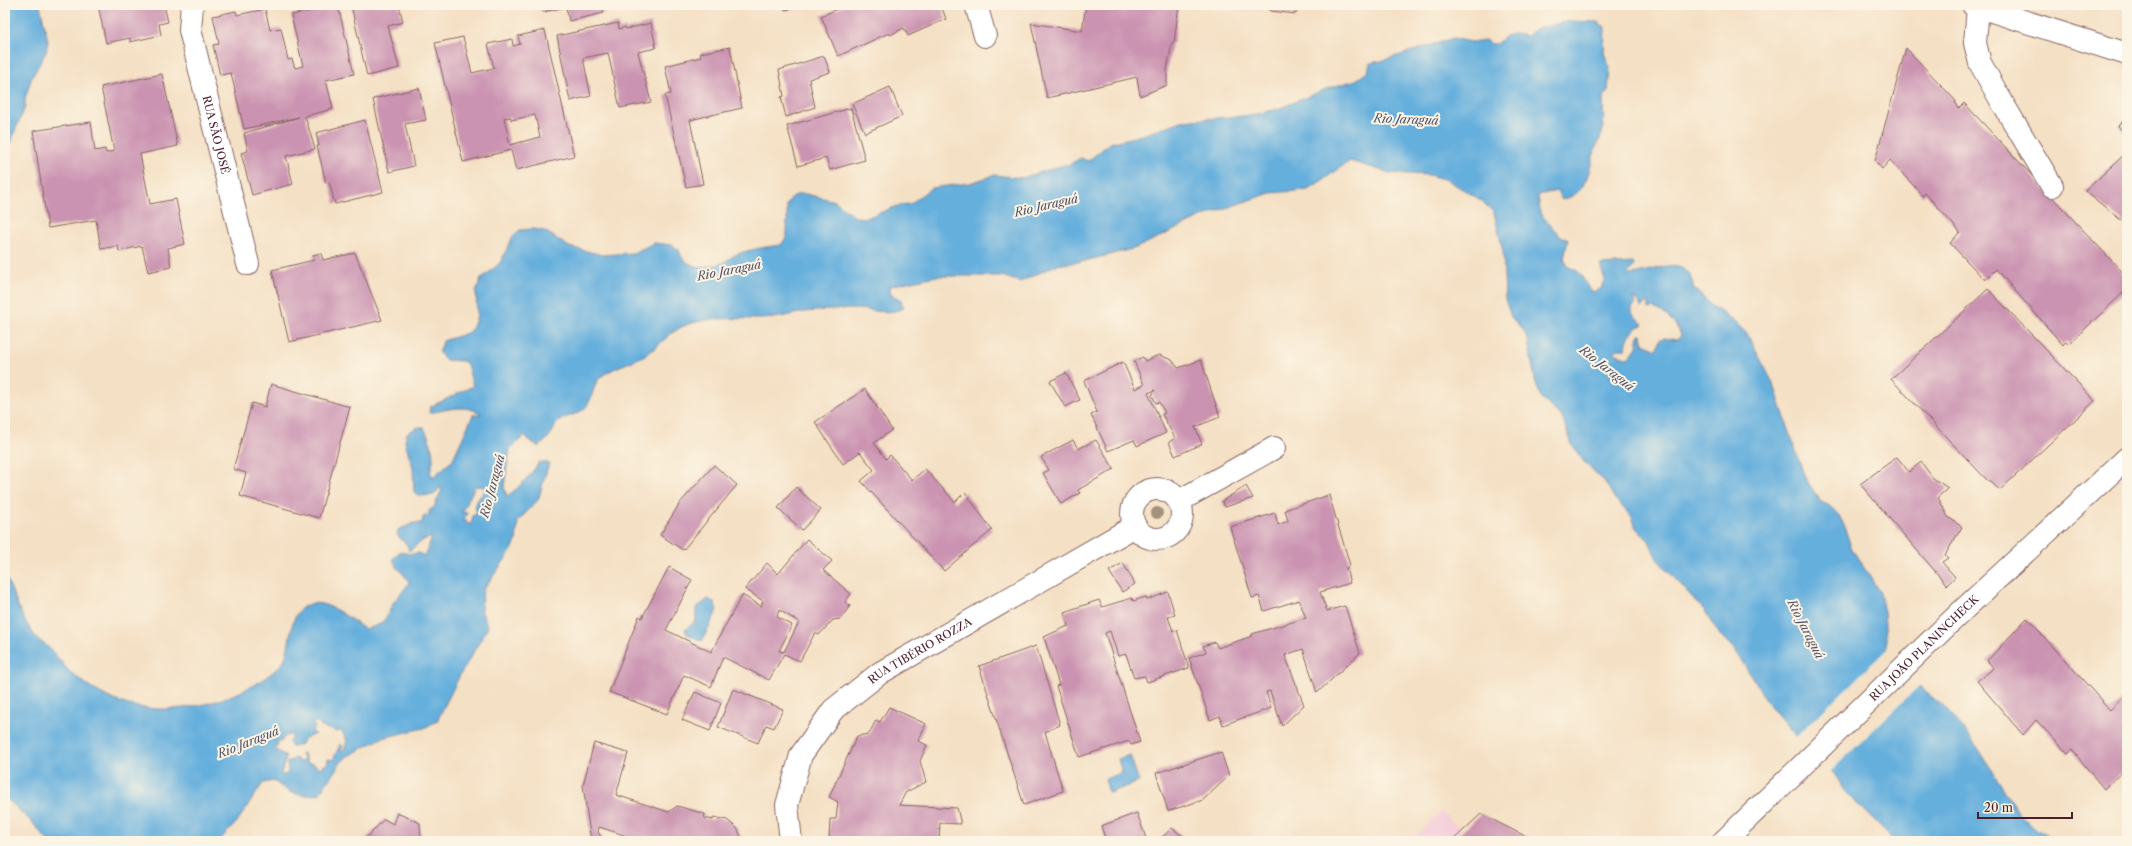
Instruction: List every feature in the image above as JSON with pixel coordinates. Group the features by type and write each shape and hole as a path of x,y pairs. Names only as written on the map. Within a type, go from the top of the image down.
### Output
{"street":[{"name":"RUA SÃO JOSÉ","path":"192,5 190,30 248,264"},
{"path":"976,5 985,36"},
{"path":"2052,186 1980,62 1975,43 1976,6 2127,54"},
{"path":"1179,501 1274,448"},
{"name":"RUA JOÃO PLANINCHECK","path":"1724,841 1963,610 2127,458"},
{"path":"1154,489 1164,490 1172,494 1179,501 1182,510 1182,521 1177,530 1170,536 1160,539 1150,538 1142,534 1135,526 1132,517 1133,507 1137,498 1145,492 1154,489"},
{"name":"RUA TIBÉRIO ROZZA","path":"791,841 787,805 800,755 833,710 880,673 1135,526"}],"shaded area":[{"path":"1441,811 1462,831 1452,841 1410,841"}],"water":[{"path":"5,5 40,5 48,41 46,52 32,77 25,98 25,107 5,155"},
{"name":"Rio Jaraguá","path":"1571,21 1598,22 1605,27 1604,53 1610,68 1608,92 1603,96 1603,130 1586,180 1577,193 1570,197 1561,199 1557,191 1538,195 1540,213 1559,235 1568,240 1564,258 1568,267 1580,274 1592,292 1601,289 1605,280 1600,265 1633,263 1634,266 1628,273 1630,275 1666,266 1680,267 1690,274 1694,289 1712,306 1735,322 1747,334 1774,385 1805,478 1821,502 1830,506 1837,513 1842,521 1852,549 1880,593 1884,613 1887,651 1912,681 1943,706 1968,734 2018,812 2034,827 2054,841 1895,841 1845,791 1835,775 1795,735 1771,707 1734,649 1720,635 1704,610 1657,559 1649,541 1636,528 1632,517 1615,499 1605,482 1584,462 1572,445 1562,417 1541,398 1535,380 1528,341 1524,331 1511,317 1505,299 1503,251 1494,213 1481,200 1447,180 1429,175 1390,173 1350,161 1308,190 1270,193 1206,215 1136,248 1085,261 1056,265 1020,282 1002,276 936,276 889,286 891,295 900,299 904,308 898,310 887,312 857,309 815,311 767,319 705,320 681,327 650,352 602,376 596,383 590,400 585,408 578,413 560,420 550,436 539,447 524,436 510,449 504,487 507,496 525,480 539,462 549,463 538,500 518,521 516,541 512,550 483,590 481,610 488,627 459,677 437,721 424,728 382,738 348,756 341,762 319,794 299,795 290,792 274,781 263,783 237,822 219,841 48,841 32,822 5,797 5,574 26,623 37,638 52,651 69,671 101,694 112,699 132,706 154,709 200,705 222,699 262,680 279,667 284,660 295,617 300,610 307,605 314,603 330,607 345,615 365,629 383,622 394,602 409,582 396,566 393,559 399,552 412,554 418,553 425,556 432,537 423,540 409,551 407,545 397,535 398,530 414,523 422,523 423,517 429,515 429,511 434,507 442,489 439,488 434,495 419,496 414,492 413,468 405,442 407,433 418,427 424,428 428,435 433,455 431,475 434,476 452,461 473,415 481,414 462,408 429,413 430,407 473,386 467,364 463,361 446,360 439,353 443,341 467,333 473,327 477,316 476,292 481,279 500,263 513,236 520,230 534,229 545,231 569,247 603,255 633,253 654,243 672,245 679,250 681,256 690,264 702,267 716,265 741,253 758,248 781,245 787,236 787,205 791,198 798,194 806,194 835,201 855,217 866,218 900,205 910,204 931,188 970,183 995,175 1022,178 1068,165 1081,158 1088,161 1110,143 1142,135 1182,121 1253,115 1278,109 1326,89 1356,80 1368,72 1370,63 1381,61 1454,38 1471,42 1485,40 1496,44 1510,34 1528,36 1532,31 1542,27","holes":["1632,297 1639,301 1641,308 1648,300 1649,309 1654,308 1667,316 1679,330 1681,335 1679,338 1676,340 1665,338 1660,339 1657,349 1643,343 1641,334 1639,334 1637,347 1629,358 1614,353 1618,349 1626,349 1629,337 1633,330 1644,325 1632,313 1632,308 1636,304","475,486 486,487 477,502 477,513 473,515 471,524 466,523 466,519 461,521 468,514 465,512 462,513","316,722 322,727 338,732 341,730 347,741 344,750 340,751 343,746 340,744 333,760 328,759 327,764 319,768 314,764 307,763 304,754 301,753 304,761 299,762 296,758 287,762 288,773 283,775 281,774 286,757 275,749 279,744 276,743 277,741 281,742 284,737 290,734 292,737 289,742 292,747 300,745 305,738 315,734 312,731 316,726 312,725 312,723"]},
{"path":"708,599 715,603 717,611 702,641 687,634 685,630 696,621 696,608"},
{"path":"1130,755 1139,782 1109,793 1105,779 1122,773 1118,759"}],"pier":[{"path":"1888,648 1894,658 1914,679 1921,684 1830,772 1795,738"}],"building":[{"path":"98,5 164,5 168,22 159,24 161,35 130,42 130,38 106,43"},
{"path":"338,5 354,74 326,80 333,109 305,116 315,149 286,156 293,184 252,195 241,153 248,151 244,133 299,117 244,129 231,73 220,75 213,45 219,44 213,16 236,11 237,15 265,9 270,30 281,28 288,60 292,59 295,68 303,66 291,15"},
{"path":"351,5 399,5 403,22 388,26 399,68 367,76"},
{"path":"541,5 602,5 604,13 569,21 566,7 543,12"},
{"path":"784,5 808,5 808,6 785,10"},
{"path":"846,5 941,5 946,19 908,36 904,28 890,35 889,33 838,56 821,16"},
{"path":"1086,5 1179,5 1174,43 1172,43 1167,70 1167,85 1140,96 1137,77 1047,98 1031,23 1082,31"},
{"path":"1271,5 1297,5 1296,14 1270,11"},
{"path":"618,23 619,29 625,27 626,29 651,23 656,48 638,52 651,102 620,108 608,53 583,58 591,96 570,101 557,36"},
{"path":"545,30 574,156 516,170 511,150 463,162 435,43 463,37 472,73 494,68 488,44 512,39 513,46 520,44 518,36","holes":["535,115 540,137 510,145 504,118 511,117 511,120"]},
{"path":"730,47 742,108 690,120 703,184 686,187 665,95 671,94 665,66 701,57 700,53"},
{"path":"1906,48 1956,101 1955,102 1959,108 1964,103 2127,277 2127,289 2069,344 2066,341 2063,345 1996,269 1985,280 1950,243 1960,232 1925,193 1923,196 1890,160 1882,169 1875,161"},
{"path":"824,56 830,72 809,79 815,107 786,117 781,97 784,96 779,70"},
{"path":"162,74 178,146 140,154 150,204 176,199 185,244 168,248 171,267 148,272 142,246 119,251 118,246 101,249 96,220 48,228 33,131 91,122 95,151 105,149 106,153 114,151 101,87"},
{"path":"890,87 902,116 865,133 852,104"},
{"path":"419,88 426,120 405,124 414,166 389,172 373,99"},
{"path":"851,108 865,160 830,170 826,158 798,166 787,126"},
{"path":"2127,117 2127,136 2118,126"},
{"path":"365,120 383,192 335,204 329,182 326,183 317,146 319,146 316,133"},
{"path":"2127,152 2127,225 2085,191"},
{"path":"321,253 323,260 355,253 382,320 289,342 272,270 314,260 313,255"},
{"path":"1988,289 2095,401 2000,490 1987,480 1891,379"},
{"path":"1159,355 1172,360 1178,368 1201,360 1220,417 1195,427 1202,444 1175,456 1169,442 1175,438 1162,414 1165,413 1159,402 1156,403 1152,395 1155,390 1148,393 1166,433 1137,446 1134,440 1108,451 1091,415 1097,412 1084,381 1123,362 1135,389 1144,385 1134,361 1143,357 1145,361"},
{"path":"1066,373 1080,400 1065,407 1050,381"},
{"path":"271,384 350,407 319,518 240,496 246,473 233,469 252,403 265,407"},
{"path":"865,389 892,430 874,443 886,459 890,455 912,480 925,469 955,502 965,492 992,530 944,571 861,481 874,470 860,452 843,464 815,422"},
{"path":"1073,440 1078,449 1096,440 1114,469 1078,490 1080,493 1061,504 1043,473 1049,470 1041,457"},
{"path":"1897,457 1909,472 1921,462 1933,478 1948,488 1938,497 1948,517 1962,527 1945,555 1948,558 1942,562 1955,577 1947,585 1860,484"},
{"path":"714,465 737,485 683,550 660,535 680,503"},
{"path":"1246,486 1253,498 1225,507 1222,501"},
{"path":"796,487 821,510 802,530 778,508"},
{"path":"1329,495 1350,565 1346,568 1350,583 1320,592 1327,611 1345,606 1360,653 1317,693 1303,649 1285,655 1304,705 1282,726 1270,691 1266,692 1271,708 1223,725 1220,716 1210,720 1189,658 1206,652 1203,646 1215,642 1218,648 1252,636 1252,634 1306,618 1299,600 1264,611 1259,596 1252,598 1230,527 1275,513 1278,525 1288,521 1285,510"},
{"path":"807,539 832,561 823,570 851,594 845,602 850,606 840,619 833,620 819,635 815,633 800,661 784,654 769,680 723,657 711,687 684,675 667,714 609,692 639,616 642,618 669,567 692,580 666,630 711,652 742,595 761,606 763,601 745,589 767,563 778,574","holes":["779,610 799,622 784,652 779,651 792,625 777,617"]},
{"path":"1123,563 1135,584 1122,592 1109,571"},
{"path":"1168,592 1175,615 1168,617 1173,631 1177,630 1189,668 1147,682 1145,676 1134,678 1126,654 1118,656 1110,631 1105,633 1140,742 1131,745 1129,741 1079,757 1056,686 1059,685 1044,637 1068,626 1064,612 1099,600 1102,607 1132,598 1133,601 1146,597 1147,600"},
{"path":"2027,618 2110,710 2127,694 2127,767 2104,789 2072,750 2068,754 2036,720 2023,735 1977,681 1994,668 1987,661"},
{"path":"1036,646 1060,725 1045,732 1063,791 1024,805 979,666"},
{"path":"733,689 783,709 774,728 766,725 758,743 718,727"},
{"path":"695,692 721,703 710,731 682,720"},
{"path":"889,707 926,724 918,741 927,745 920,761 926,782 906,792 899,805 957,808 961,824 940,823 939,841 829,841 830,819 836,819 838,802 829,797 857,736 869,734 876,720 880,722"},
{"path":"594,743 628,753 616,795 669,812 677,806 705,814 704,818 713,820 713,817 727,820 737,828 743,841 627,841 624,835 599,827 598,832 604,841 591,841 583,785"},
{"path":"1221,752 1229,776 1203,800 1168,811 1156,773"},
{"path":"397,813 420,823 421,841 364,841 384,819 393,824"},
{"path":"1137,813 1147,841 1106,841 1101,826"},
{"path":"1481,814 1535,841 1452,841"},
{"path":"1172,828 1189,841 1158,841"}]}
